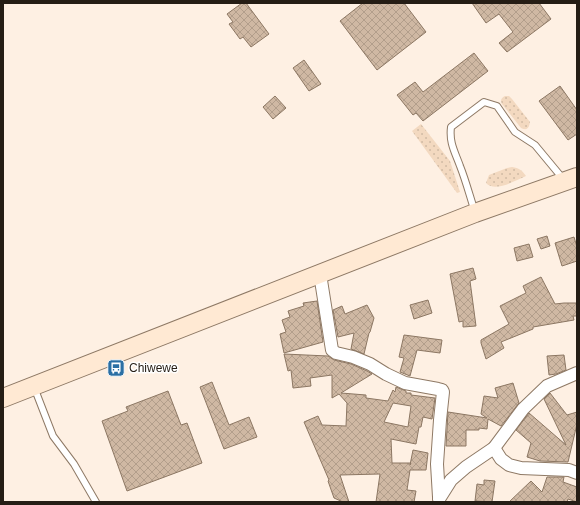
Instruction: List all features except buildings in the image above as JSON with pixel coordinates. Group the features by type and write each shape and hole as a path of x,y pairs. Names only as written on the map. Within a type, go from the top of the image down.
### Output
{"main road":[{"path":"3,398 475,213 571,179"}],"street":[{"path":"320,274 332,350 336,353 353,357 370,364 405,383 438,388 442,390 437,464 438,500"},
{"path":"438,500 451,480 466,467 494,448 523,409 547,386 577,373"},
{"path":"494,448 501,459 509,465 521,468 569,470 577,473"}],"lane":[{"path":"475,213 460,166 453,150 450,135 451,127 484,102 496,106 515,132 535,145 571,179"},
{"path":"33,386 53,436 74,464 96,502"}],"shaded area":[{"path":"505,96 509,96 512,99 530,122 527,128 521,128 502,104 501,100"},
{"path":"421,124 450,161 460,192 457,193 412,131"},
{"path":"512,167 517,168 526,176 506,185 495,187 486,183 489,175"}],"place":[{"name":"Chiwewe","path":"116,368"}]}
